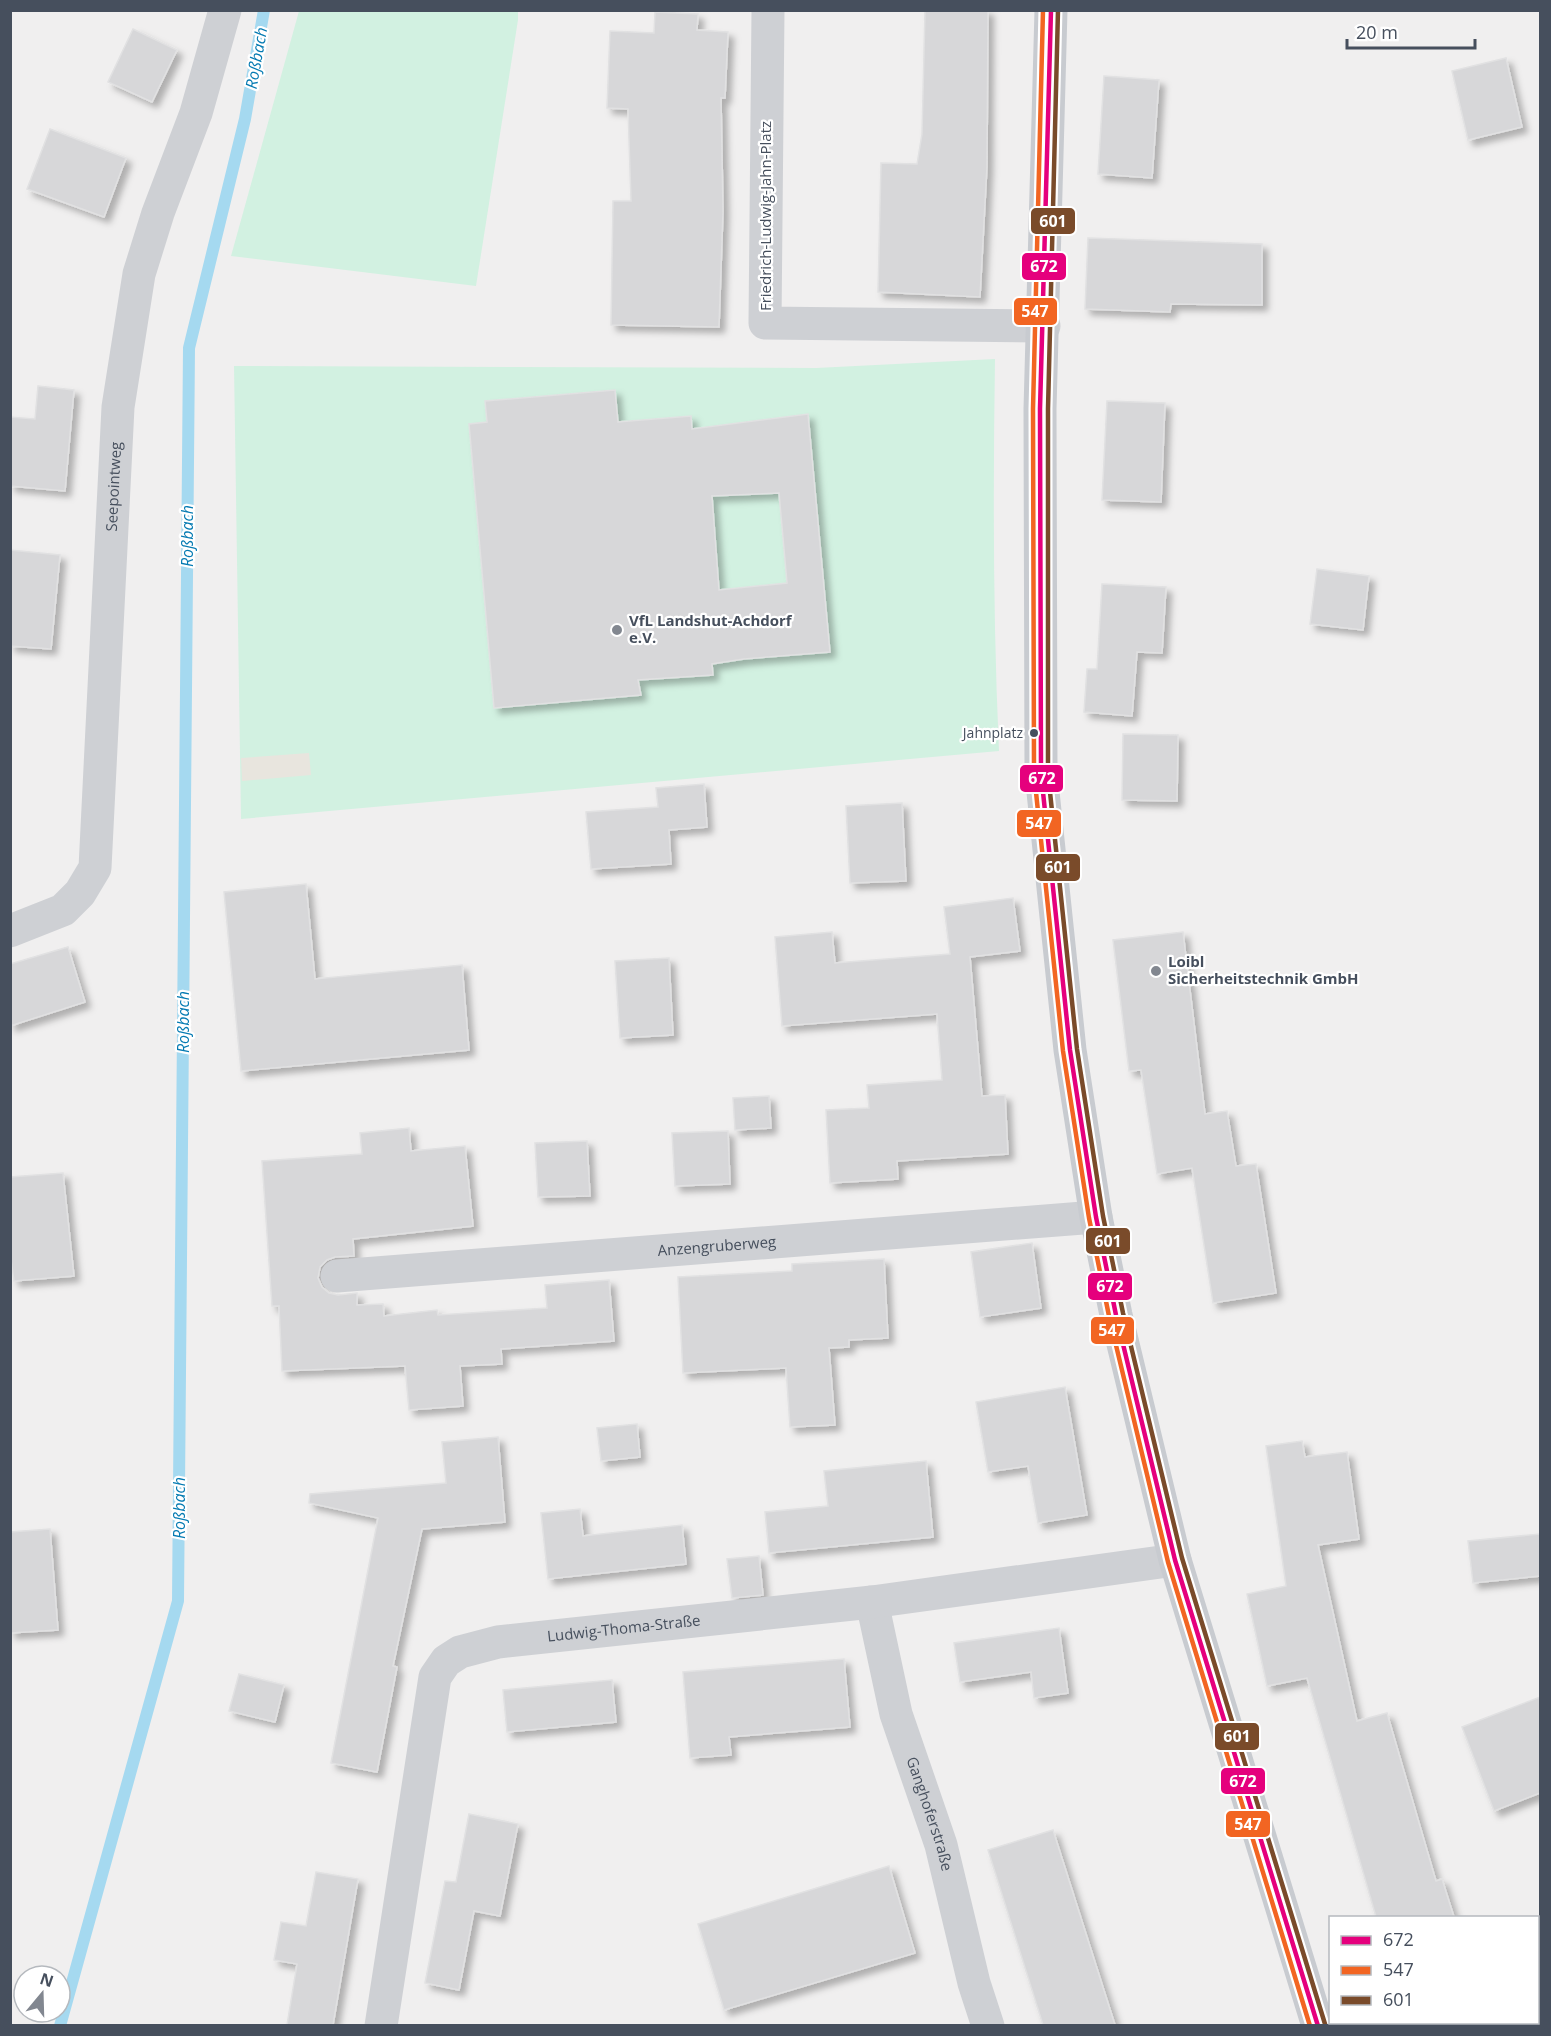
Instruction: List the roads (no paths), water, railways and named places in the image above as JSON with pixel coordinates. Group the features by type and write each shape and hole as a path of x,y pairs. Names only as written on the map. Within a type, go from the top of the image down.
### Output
{"main road":[{"path":"1051,10 1040,492 1041,773 1070,1050 1096,1217 1116,1316 1175,1560 1318,2025"}],"street":[{"name":"Seepointweg","path":"10,931 63,910 80,893 95,868 118,407 140,274 158,213 196,113 225,10"},
{"name":"Friedrich-Ludwig-Jahn-Platz","path":"768,10 765,323 1044,326"},
{"name":"Anzengruberweg","path":"336,1276 1096,1217"},
{"name":"Ludwig-Thoma-Straße","path":"381,2025 435,1677 446,1661 460,1652 498,1642 872,1602 1175,1560"},
{"name":"Ganghoferstraße","path":"872,1602 896,1714 941,1845 974,1983 988,2025"}],"waterway":[{"name":"Roßbach","path":"60,2026 178,1601 189,348 245,119 264,10"}],"place":[{"name":"VfL Landshut-Achdorf e.V.","path":"617,630"},
{"name":"Jahnplatz","path":"1034,733"},
{"name":"Loibl Sicherheitstechnik GmbH","path":"1156,971"}]}
